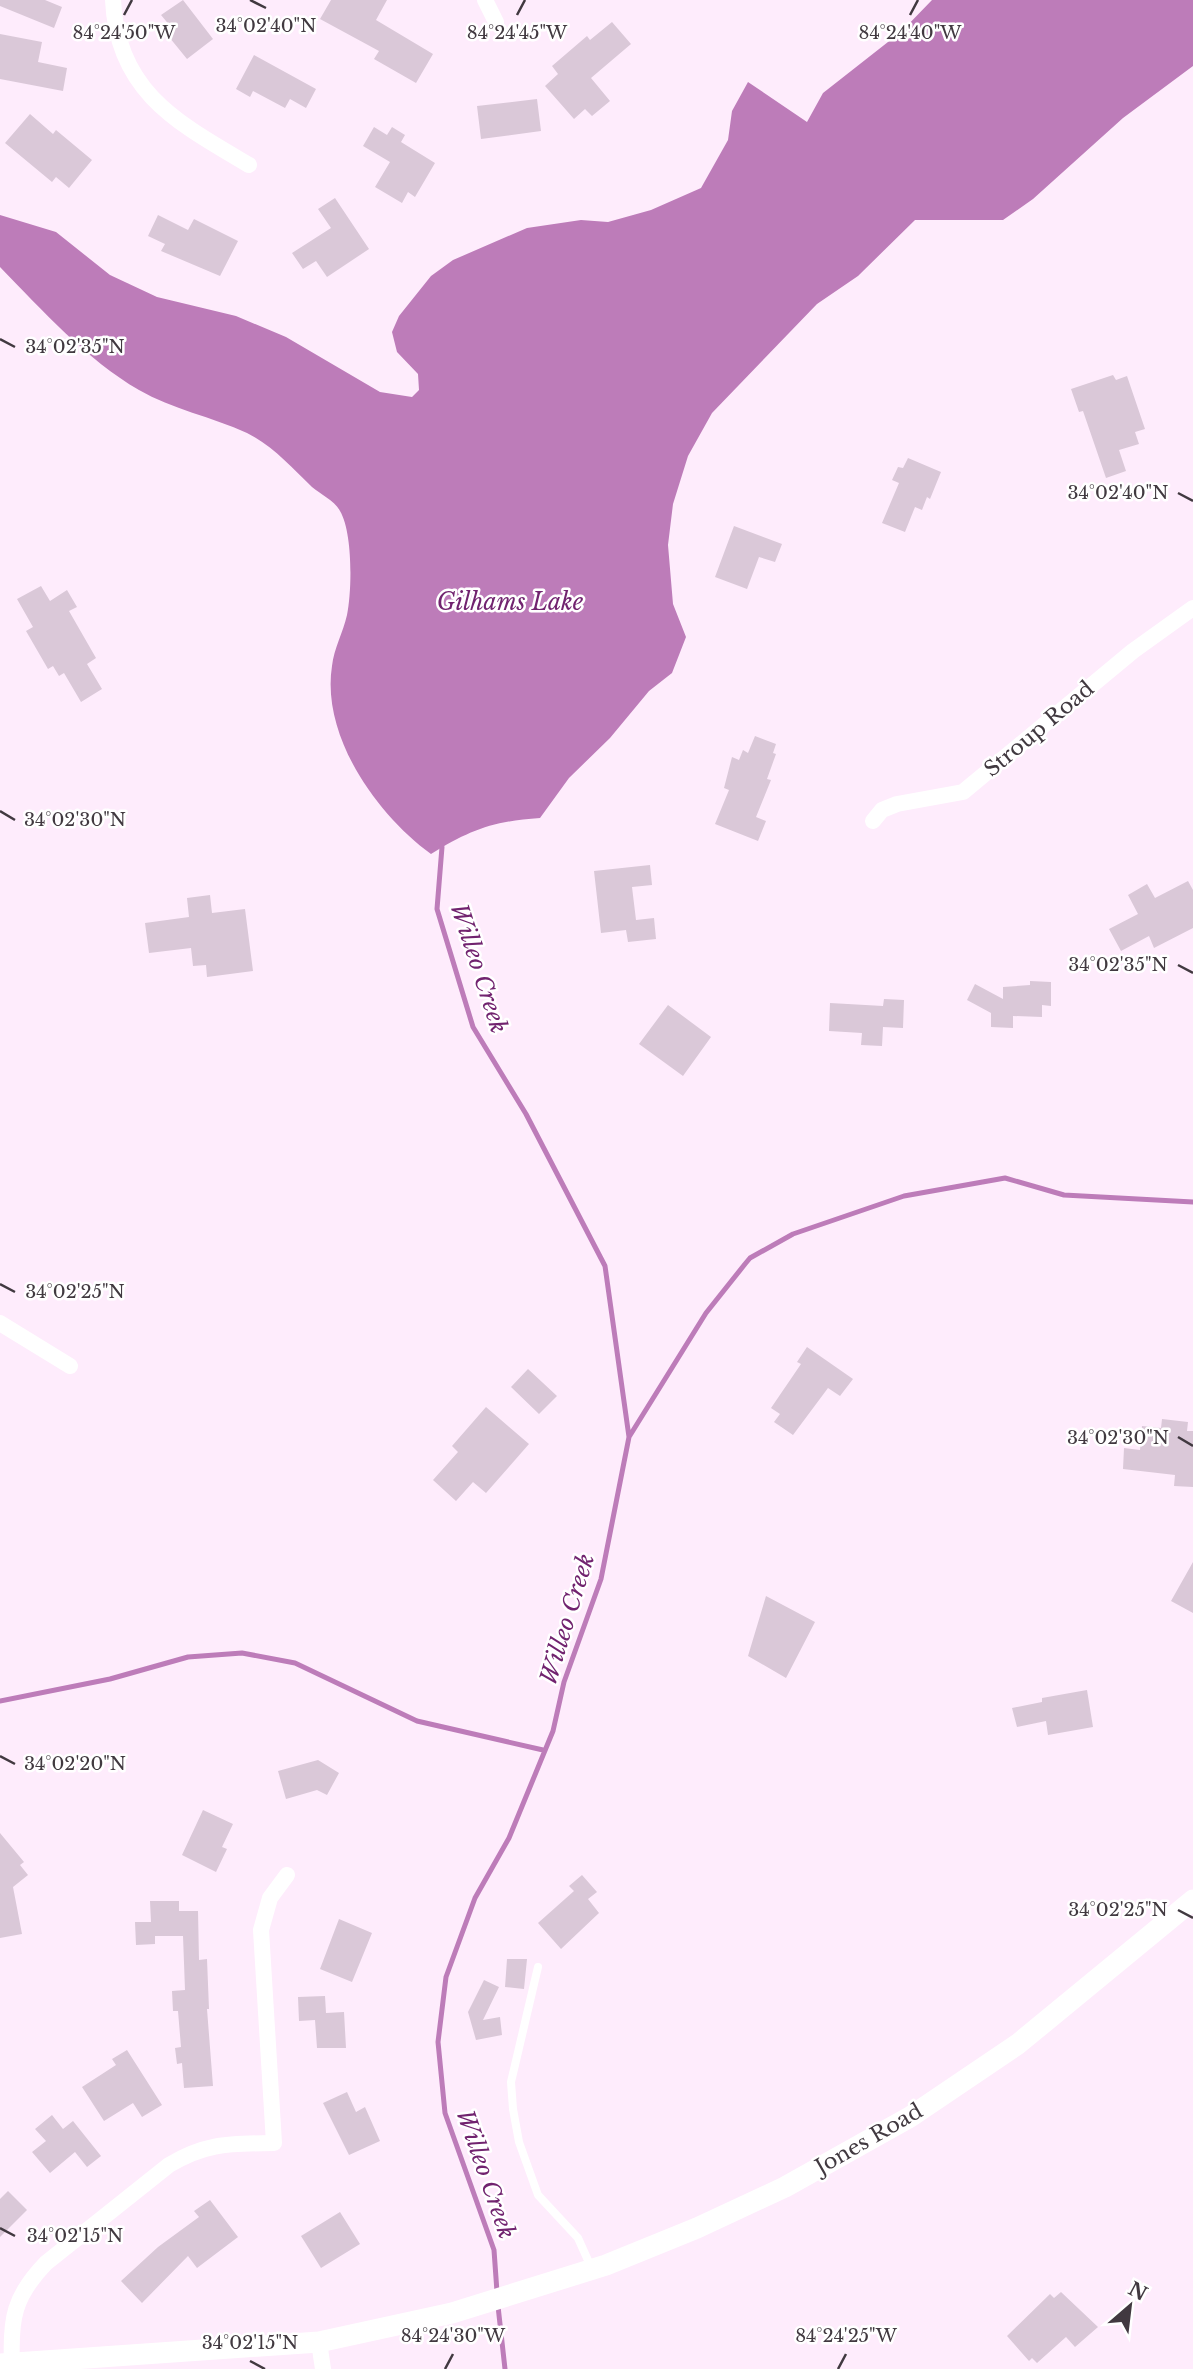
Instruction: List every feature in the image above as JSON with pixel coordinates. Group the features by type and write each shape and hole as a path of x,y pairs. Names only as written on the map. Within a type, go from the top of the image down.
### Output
{"street":[{"path":"113,0 116,30 123,54 136,80 148,95 182,125 248,165"},
{"path":"485,0 496,22"},
{"name":"Stroup Road","path":"873,821 882,810 897,804 963,792 1133,651 1193,608"},
{"path":"0,1323 70,1366"},
{"path":"6,2364 18,2299 29,2280 46,2263 169,2165 191,2151 213,2144 274,2143 261,1930 271,1898 287,1875"},
{"name":"Jones Road","path":"6,2364 319,2342 452,2313 592,2270 710,2222 785,2187 894,2127 1018,2044 1193,1900"},
{"path":"319,2342 323,2369"}],"lane":[{"path":"538,1967 511,2082 513,2109 519,2142 538,2194 578,2238 592,2270"}],"water":[{"name":"Gilhams Lake","path":"932,0 1193,0 1193,66 1123,118 1033,199 1003,220 915,220 858,276 817,304 712,413 688,456 673,504 668,545 673,604 686,637 672,673 649,691 610,738 569,778 540,818 482,828 431,854 391,818 373,796 344,746 335,719 331,693 332,666 347,615 350,592 349,547 338,507 256,438 234,427 152,397 120,378 83,349 0,267 0,215 56,232 110,275 157,297 236,316 286,337 380,392 412,397 419,390 418,374 397,352 392,332 399,316 431,276 453,260 527,228 581,220 608,222 651,210 701,188 728,140 732,111 748,82 807,122 823,93 902,31"}],"building":[{"path":"0,0 45,0 62,7 54,28 0,6"},
{"path":"183,0 213,39 187,59 165,32 171,27 161,15"},
{"path":"331,0 387,0 376,20 433,54 416,83 374,59 379,51 320,19"},
{"path":"612,22 631,44 591,78 610,101 592,116 585,109 574,119 545,86 558,74 552,66 587,36 590,40"},
{"path":"0,34 42,42 38,62 67,68 63,91 0,79"},
{"path":"254,55 316,89 306,108 290,99 285,108 253,91 250,97 236,89"},
{"path":"537,99 541,131 481,139 477,106"},
{"path":"30,114 53,134 56,130 92,160 69,188 56,177 52,182 5,143"},
{"path":"374,127 387,135 392,127 405,135 401,142 435,163 415,197 408,192 402,203 375,187 390,162 363,146"},
{"path":"335,198 369,249 327,277 316,261 303,269 292,253 331,228 318,209"},
{"path":"158,215 188,230 194,219 238,241 220,276 161,251 165,244 148,236"},
{"path":"1113,375 1116,380 1127,376 1145,429 1135,432 1139,444 1119,450 1126,471 1106,478 1083,411 1079,412 1071,389"},
{"path":"908,458 941,472 930,499 927,497 922,510 915,507 905,532 882,523 899,483 892,480 898,467 903,468"},
{"path":"734,526 782,544 775,562 759,557 747,589 715,577"},
{"path":"41,586 50,601 67,590 77,607 69,611 96,658 87,664 102,689 81,702 64,673 59,676 53,666 48,669 26,631 33,627 17,599"},
{"path":"755,736 776,744 773,753 776,754 767,779 771,780 756,817 766,821 758,841 715,824 729,790 724,788 732,757 739,760 743,750 748,753"},
{"path":"650,865 652,885 632,887 636,920 654,918 656,939 628,942 626,930 601,933 594,871"},
{"path":"1188,881 1193,890 1193,928 1154,948 1149,936 1121,951 1109,929 1138,914 1128,895 1147,884 1155,898"},
{"path":"210,895 212,913 245,909 253,971 207,977 206,965 193,966 191,948 149,953 145,923 189,917 187,898"},
{"path":"1030,981 1051,982 1051,1006 1042,1005 1042,1017 1013,1016 1013,1028 991,1027 991,1013 967,1000 975,984 1003,999 1003,987 1030,985"},
{"path":"884,999 904,1000 903,1028 883,1027 882,1046 861,1045 862,1033 829,1031 830,1003 883,1006"},
{"path":"668,1005 711,1037 683,1076 639,1044"},
{"path":"807,1347 853,1379 840,1396 828,1388 793,1435 774,1422 780,1414 771,1408 801,1364 797,1362"},
{"path":"528,1369 557,1396 539,1414 511,1387"},
{"path":"486,1407 529,1444 486,1493 473,1482 456,1501 433,1480 458,1452 452,1446"},
{"path":"1162,1419 1188,1422 1187,1431 1193,1431 1193,1487 1174,1486 1175,1475 1123,1469 1124,1448 1140,1450 1142,1426 1161,1428"},
{"path":"1193,1562 1193,1613 1171,1601"},
{"path":"766,1596 815,1622 786,1678 748,1656"},
{"path":"1087,1690 1093,1727 1048,1735 1046,1721 1017,1727 1012,1708 1042,1702 1042,1698"},
{"path":"318,1760 339,1773 327,1795 317,1790 286,1799 278,1771"},
{"path":"203,1810 233,1824 222,1847 227,1849 216,1872 182,1855"},
{"path":"0,1833 24,1862 20,1865 28,1875 13,1887 22,1934 0,1938"},
{"path":"582,1875 597,1892 588,1899 599,1913 561,1949 538,1923 574,1891 569,1886"},
{"path":"150,1901 179,1901 179,1911 198,1911 199,1960 207,1959 207,2009 213,2086 184,2088 182,2063 177,2064 175,2048 181,2047 178,2011 173,2011 172,1991 185,1990 183,1936 155,1936 155,1944 136,1945 135,1922 151,1922"},
{"path":"339,1919 372,1933 352,1982 320,1969"},
{"path":"507,1959 527,1959 524,1989 505,1987"},
{"path":"484,1980 499,1987 483,2020 500,2017 502,2035 476,2040 468,2012"},
{"path":"325,1996 326,2013 344,2012 346,2048 317,2048 315,2020 299,2021 298,1997"},
{"path":"127,2050 162,2105 142,2117 133,2103 104,2121 82,2087 116,2065 112,2059"},
{"path":"347,2092 356,2112 365,2107 380,2141 349,2155 323,2103"},
{"path":"52,2115 63,2129 73,2121 101,2156 87,2167 75,2152 50,2173 32,2152 46,2141 35,2129"},
{"path":"8,2191 27,2210 0,2237 0,2199"},
{"path":"210,2200 238,2237 197,2268 188,2256 142,2303 121,2281 158,2247 199,2217 194,2211"},
{"path":"340,2212 360,2244 321,2268 301,2236"},
{"path":"1061,2292 1098,2327 1075,2347 1066,2337 1037,2363 1032,2358 1029,2361 1007,2336 1050,2294 1054,2298"}],"waterway":[{"name":"Willeo Creek","path":"442,847 437,909 473,1027 526,1114 605,1266 629,1437 601,1579 564,1682 553,1731 509,1838 475,1898 446,1977 438,2042 445,2113 494,2250 497,2292"},
{"path":"629,1437 706,1313 745,1264 750,1258 793,1234 904,1196 1005,1178 1064,1195 1193,1202"},
{"path":"0,1701 110,1679 188,1657 242,1653 295,1663 417,1721 543,1750"},
{"name":"Willeo Creek","path":"498,2306 505,2369"}]}
